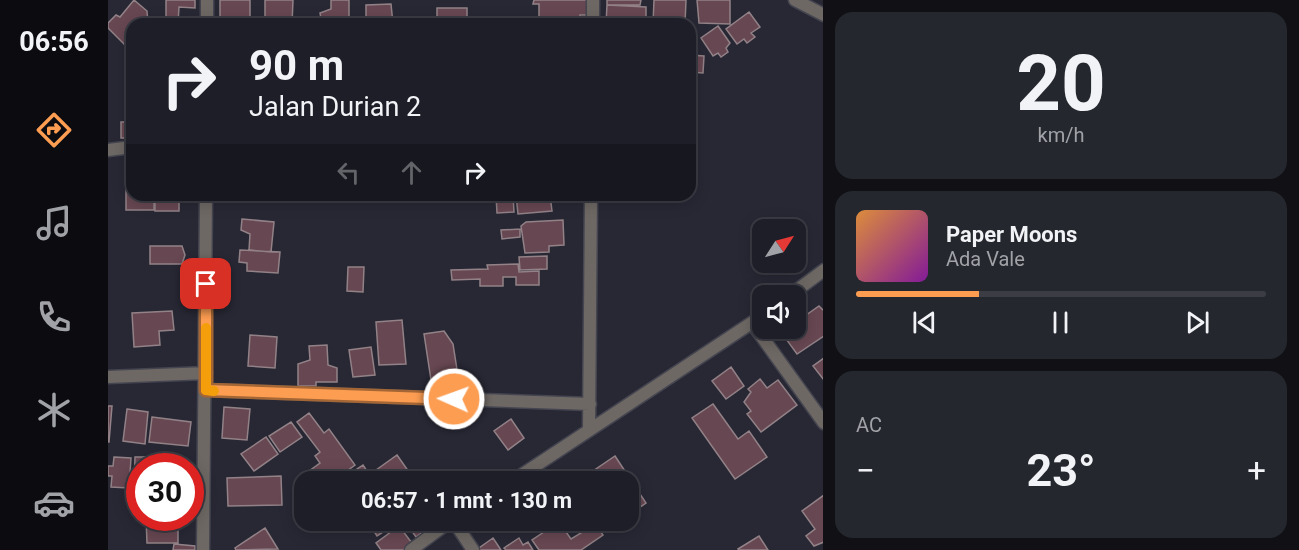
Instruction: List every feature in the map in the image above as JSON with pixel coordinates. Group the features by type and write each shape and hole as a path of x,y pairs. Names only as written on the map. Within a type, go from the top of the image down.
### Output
{"street":[{"path":"207,0 207,18"},
{"path":"593,0 593,18"},
{"path":"795,0 823,14"},
{"path":"108,150 126,148"},
{"path":"203,550 206,201"},
{"path":"590,430 591,201"},
{"path":"804,285 823,271"},
{"path":"528,471 752,323"},
{"path":"769,339 823,421"},
{"path":"108,377 206,373"},
{"path":"206,390 590,404"},
{"path":"411,550 437,531"},
{"path":"460,531 473,550"}],"building":[{"path":"134,0 147,11 148,18 126,18 126,46 108,28 108,23 116,15 120,17"},
{"path":"166,0 195,0 195,8 179,7 178,18 166,18"},
{"path":"220,0 250,0 250,18 220,18"},
{"path":"265,0 293,0 292,18 265,18"},
{"path":"331,0 349,0 349,18 321,18 320,13 331,9"},
{"path":"534,0 589,0 589,15 580,15 580,18 540,18 539,4 533,4"},
{"path":"607,0 641,0 640,5 607,5"},
{"path":"654,0 686,0 685,18 653,18"},
{"path":"697,0 730,0 730,24 699,23"},
{"path":"391,4 392,18 366,18 366,5"},
{"path":"607,5 646,7 646,18 606,18"},
{"path":"437,8 467,8 467,18 437,18"},
{"path":"749,12 760,27 751,33 755,37 747,43 744,39 737,44 726,29"},
{"path":"718,26 730,43 726,48 728,52 721,57 718,53 713,56 701,38"},
{"path":"696,55 704,56 703,73 696,72"},
{"path":"121,122 126,122 126,138 121,138"},
{"path":"126,201 154,201 154,210 126,210"},
{"path":"155,201 179,201 179,211 155,211"},
{"path":"496,201 513,201 514,212 497,213"},
{"path":"517,201 551,201 552,211 518,214"},
{"path":"242,219 274,222 271,252 249,250 250,234 241,230"},
{"path":"563,220 564,245 549,246 549,252 525,253 521,226 526,222"},
{"path":"520,229 520,237 502,239 501,230"},
{"path":"150,246 182,246 185,255 182,264 150,264"},
{"path":"240,250 280,252 278,273 247,271 247,263 239,262"},
{"path":"547,256 547,269 520,270 519,257"},
{"path":"518,264 519,272 539,271 539,285 516,285 516,277 503,277 503,286 480,286 480,279 452,280 451,270 488,269 487,265"},
{"path":"348,267 364,267 363,292 347,291"},
{"path":"819,306 823,310 823,337 797,354 786,339 806,339 806,315"},
{"path":"172,311 174,330 159,331 160,345 134,347 132,313"},
{"path":"402,320 406,364 379,365 376,322"},
{"path":"444,331 453,344 458,376 431,380 424,334"},
{"path":"250,335 277,337 275,368 248,366"},
{"path":"327,345 328,365 337,368 337,382 316,382 316,386 298,386 298,364 310,360 309,346"},
{"path":"371,347 375,375 353,377 349,350"},
{"path":"823,359 823,379 813,366"},
{"path":"731,367 744,386 726,399 712,381"},
{"path":"760,379 767,388 778,380 797,405 761,432 747,414 751,411 744,402 751,392 748,389"},
{"path":"713,404 738,439 749,431 767,457 735,479 692,418"},
{"path":"108,406 112,406 109,442 108,442"},
{"path":"224,407 250,409 247,440 222,438"},
{"path":"127,409 148,412 145,444 123,441"},
{"path":"309,413 324,433 329,429 355,465 347,471 309,471 320,463 315,456 320,452 297,422"},
{"path":"152,417 191,422 188,446 149,442"},
{"path":"511,419 524,438 508,450 494,431"},
{"path":"291,422 302,437 280,452 269,436"},
{"path":"266,437 278,454 254,471 241,454"},
{"path":"397,455 408,471 375,471"},
{"path":"615,456 625,471 593,471"},
{"path":"114,457 126,458 126,488 111,487 112,476 108,476 108,466 113,466"},
{"path":"363,465 367,471 354,471"},
{"path":"281,476 282,505 228,506 227,478"},
{"path":"639,492 646,503 639,508"},
{"path":"823,496 823,542 814,546 806,536 815,529 802,511"},
{"path":"265,528 278,549 236,550 235,548"},
{"path":"147,531 178,531 178,543 147,543"},
{"path":"374,531 385,531 377,536"},
{"path":"392,531 403,531 412,543 403,550 381,550 376,543"},
{"path":"412,531 424,531 416,537"},
{"path":"546,531 565,531 571,539 581,533 580,531 600,531 603,535 581,550 539,550 532,540"},
{"path":"759,536 768,550 738,549"},
{"path":"493,538 501,550 480,550 479,548"},
{"path":"519,538 523,545 528,542 533,550 506,550 504,548"},
{"path":"174,544 195,546 195,550 173,550"}],"slow traffic":[{"path":"206,328 206,390 214,391"}],"route":[{"path":"206,284 206,390 454,399"}]}
